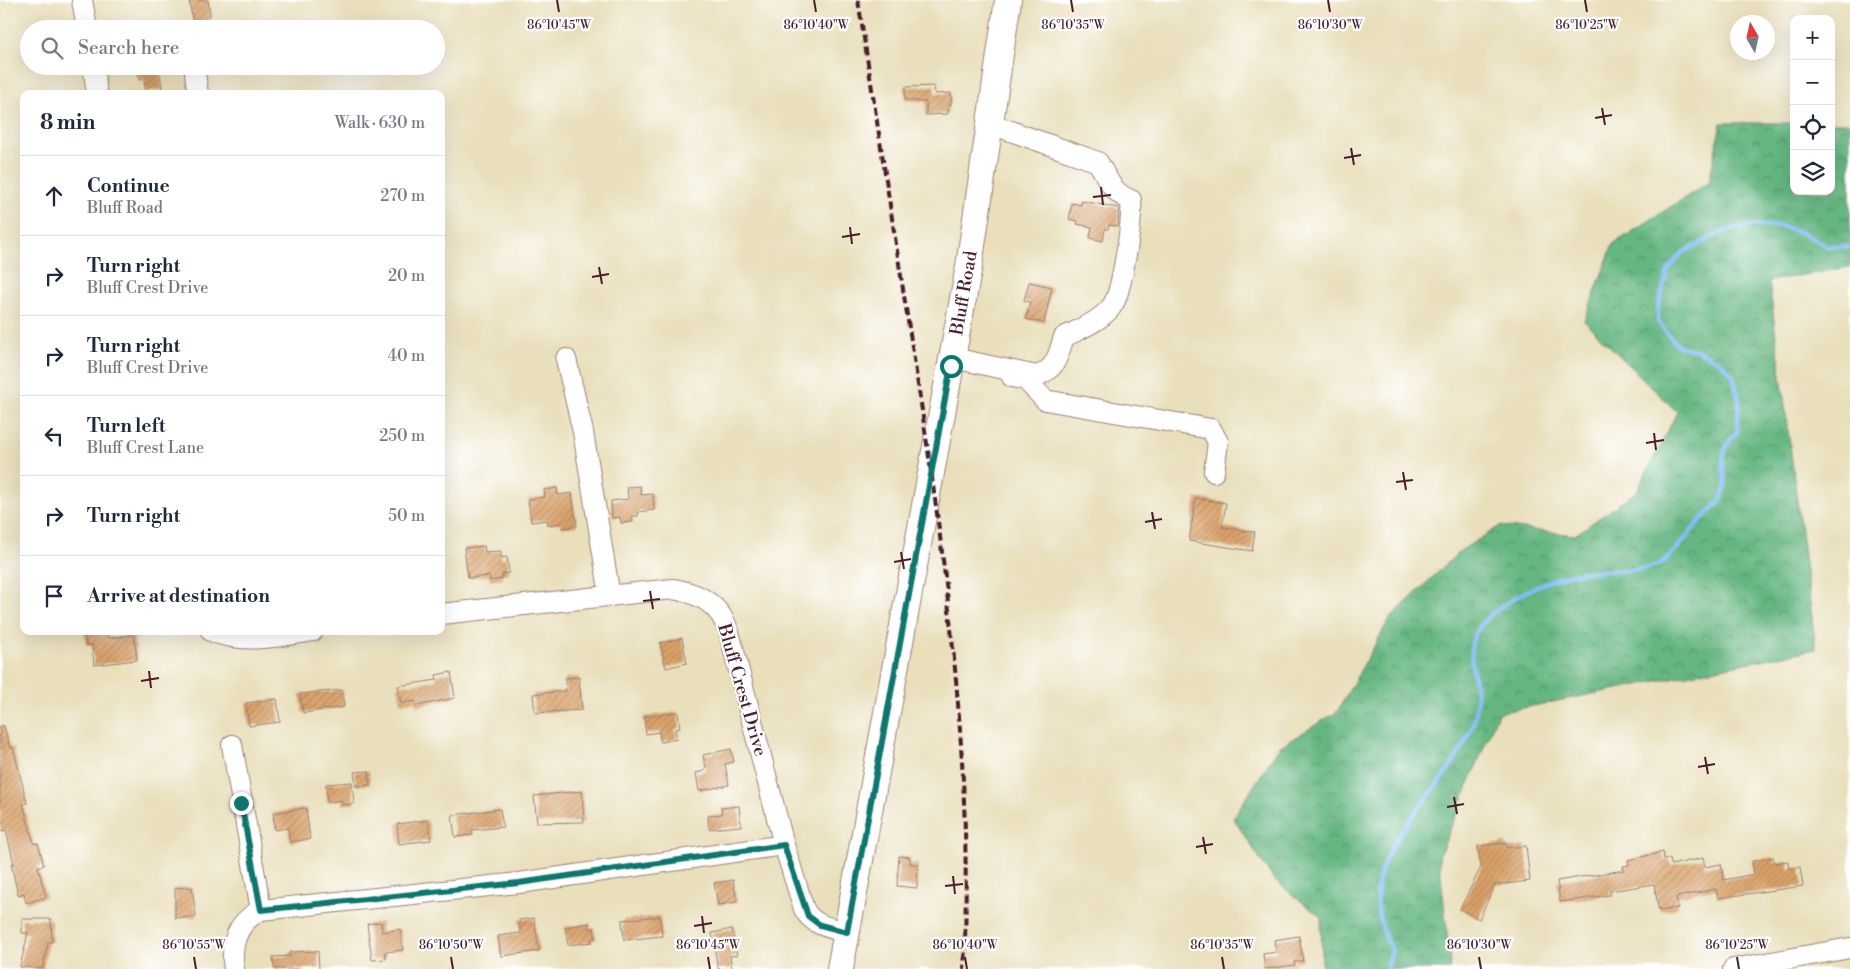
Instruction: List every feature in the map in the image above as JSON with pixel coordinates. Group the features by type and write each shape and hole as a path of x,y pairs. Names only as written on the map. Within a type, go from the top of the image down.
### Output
{"main road":[{"name":"Bluff Road","path":"840,969 952,362 991,124 1008,0"}],"street":[{"path":"82,0 85,20"},
{"path":"94,75 96,90"},
{"path":"195,75 197,90"},
{"path":"952,362 1037,376 1049,371 1055,362 1064,337 1092,323 1113,306 1126,252 1132,214 1131,200 1120,197 1109,183 1098,162 991,124"},
{"path":"566,359 583,432 610,596"},
{"path":"952,362 1026,380 1045,400 1212,429 1218,442 1214,472"},
{"name":"Bluff Crest Drive","path":"445,614 680,590 694,592 706,599 721,614 730,632 784,845 808,916 820,925 847,932"},
{"path":"225,635 252,639 282,635"},
{"path":"232,745 261,910"},
{"path":"234,969 232,953 236,933 249,917 261,910 519,883 784,845"},
{"path":"1733,969 1850,948"}],"green space":[{"path":"1721,123 1790,123 1790,195 1835,195 1835,123 1850,123 1850,267 1769,281 1816,649 1498,713 1439,857 1451,969 1319,969 1322,967 1321,917 1274,880 1233,818 1279,747 1337,712 1390,618 1460,551 1500,526 1575,535 1637,491 1677,412 1584,321 1613,244 1709,182"}],"building":[{"path":"189,0 208,0 211,20 192,20"},
{"path":"138,75 160,75 162,89 146,90 144,79 139,80"},
{"path":"934,86 935,94 951,93 951,105 948,105 948,114 926,115 926,102 905,100 905,87"},
{"path":"1082,201 1119,208 1118,226 1109,225 1108,229 1105,229 1103,241 1090,238 1092,227 1077,224 1078,221 1069,219 1072,203 1081,205"},
{"path":"1029,282 1052,287 1044,323 1026,319 1030,302 1024,301"},
{"path":"640,486 641,495 653,494 654,510 638,512 638,516 632,516 633,522 621,523 620,517 612,518 611,501 628,499 627,487"},
{"path":"557,488 558,495 572,493 577,526 562,528 561,523 548,525 547,520 531,522 528,499 545,497 544,490"},
{"path":"1196,498 1226,503 1222,527 1255,532 1252,551 1189,541"},
{"path":"484,546 485,552 501,551 501,558 507,557 509,573 502,574 502,579 490,581 489,576 468,578 464,548"},
{"path":"85,635 108,635 108,638 134,635 137,660 94,665 92,645 86,645"},
{"path":"682,638 687,663 666,668 660,643"},
{"path":"451,672 455,698 416,706 415,701 401,703 398,686 437,680 436,675"},
{"path":"579,677 582,710 535,713 533,694 566,691 565,678"},
{"path":"342,690 344,707 303,713 300,694"},
{"path":"277,699 280,722 249,726 246,703"},
{"path":"678,712 680,728 675,729 677,739 661,742 659,732 646,734 644,717"},
{"path":"0,726 4,726 10,748 13,747 27,803 23,804 34,844 38,843 44,865 38,867 46,897 26,903 24,893 18,895 11,864 14,864 6,830 0,831"},
{"path":"731,749 734,762 725,764 729,785 699,791 696,773 704,771 706,768 703,755"},
{"path":"369,771 370,785 356,786 354,772"},
{"path":"352,782 354,804 342,805 342,800 327,802 326,784"},
{"path":"582,791 584,822 537,823 534,796"},
{"path":"739,806 741,826 709,829 708,816 722,814 721,808"},
{"path":"306,808 310,839 290,842 288,828 275,830 273,813"},
{"path":"500,809 503,827 472,830 473,835 455,837 452,815"},
{"path":"428,820 431,840 399,844 397,824"},
{"path":"1506,843 1507,848 1526,846 1530,881 1495,885 1479,919 1460,909 1481,867 1478,846"},
{"path":"1663,852 1664,860 1670,859 1671,865 1703,858 1705,867 1721,864 1724,880 1754,874 1752,861 1773,857 1774,863 1788,861 1789,869 1800,867 1803,886 1718,898 1716,889 1676,897 1678,908 1659,911 1654,884 1610,891 1610,895 1560,902 1557,881 1624,870 1623,866 1629,865 1628,860"},
{"path":"899,856 910,857 910,864 918,864 917,888 897,886"},
{"path":"733,880 737,902 718,905 714,883"},
{"path":"175,888 192,888 196,917 175,918"},
{"path":"660,916 662,936 624,940 622,920"},
{"path":"534,918 539,951 501,956 498,936 521,933 519,920"},
{"path":"22,919 51,919 52,942 48,942 43,969 20,967 28,933 22,933"},
{"path":"381,922 382,932 400,929 403,950 385,952 386,959 372,960 367,924"},
{"path":"590,923 590,928 594,928 596,939 592,939 592,942 568,945 565,927"},
{"path":"732,929 737,955 730,956 732,969 718,969 712,933"},
{"path":"1299,936 1303,961 1294,962 1295,965 1265,969 1263,954 1276,952 1274,940"},
{"path":"318,951 319,969 274,969 273,957 290,956 290,952"}],"waterway":[{"path":"1387,969 1392,950 1379,915 1378,884 1387,856 1402,830 1442,779 1460,751 1474,721 1477,706 1471,651 1473,638 1480,626 1493,613 1513,599 1548,581 1585,572 1656,566 1673,553 1701,520 1718,504 1725,489 1724,455 1729,441 1737,432 1739,401 1733,375 1720,362 1699,351 1678,346 1658,322 1658,307 1668,270 1682,253 1722,232 1746,226 1779,226 1800,232 1827,246 1850,247"}],"railway":[{"path":"858,0 926,435 946,587 961,739 966,892 964,969"}],"route":[{"path":"241,803 261,910 519,883 784,845 804,909 808,916 820,925 847,932 951,366"}]}
